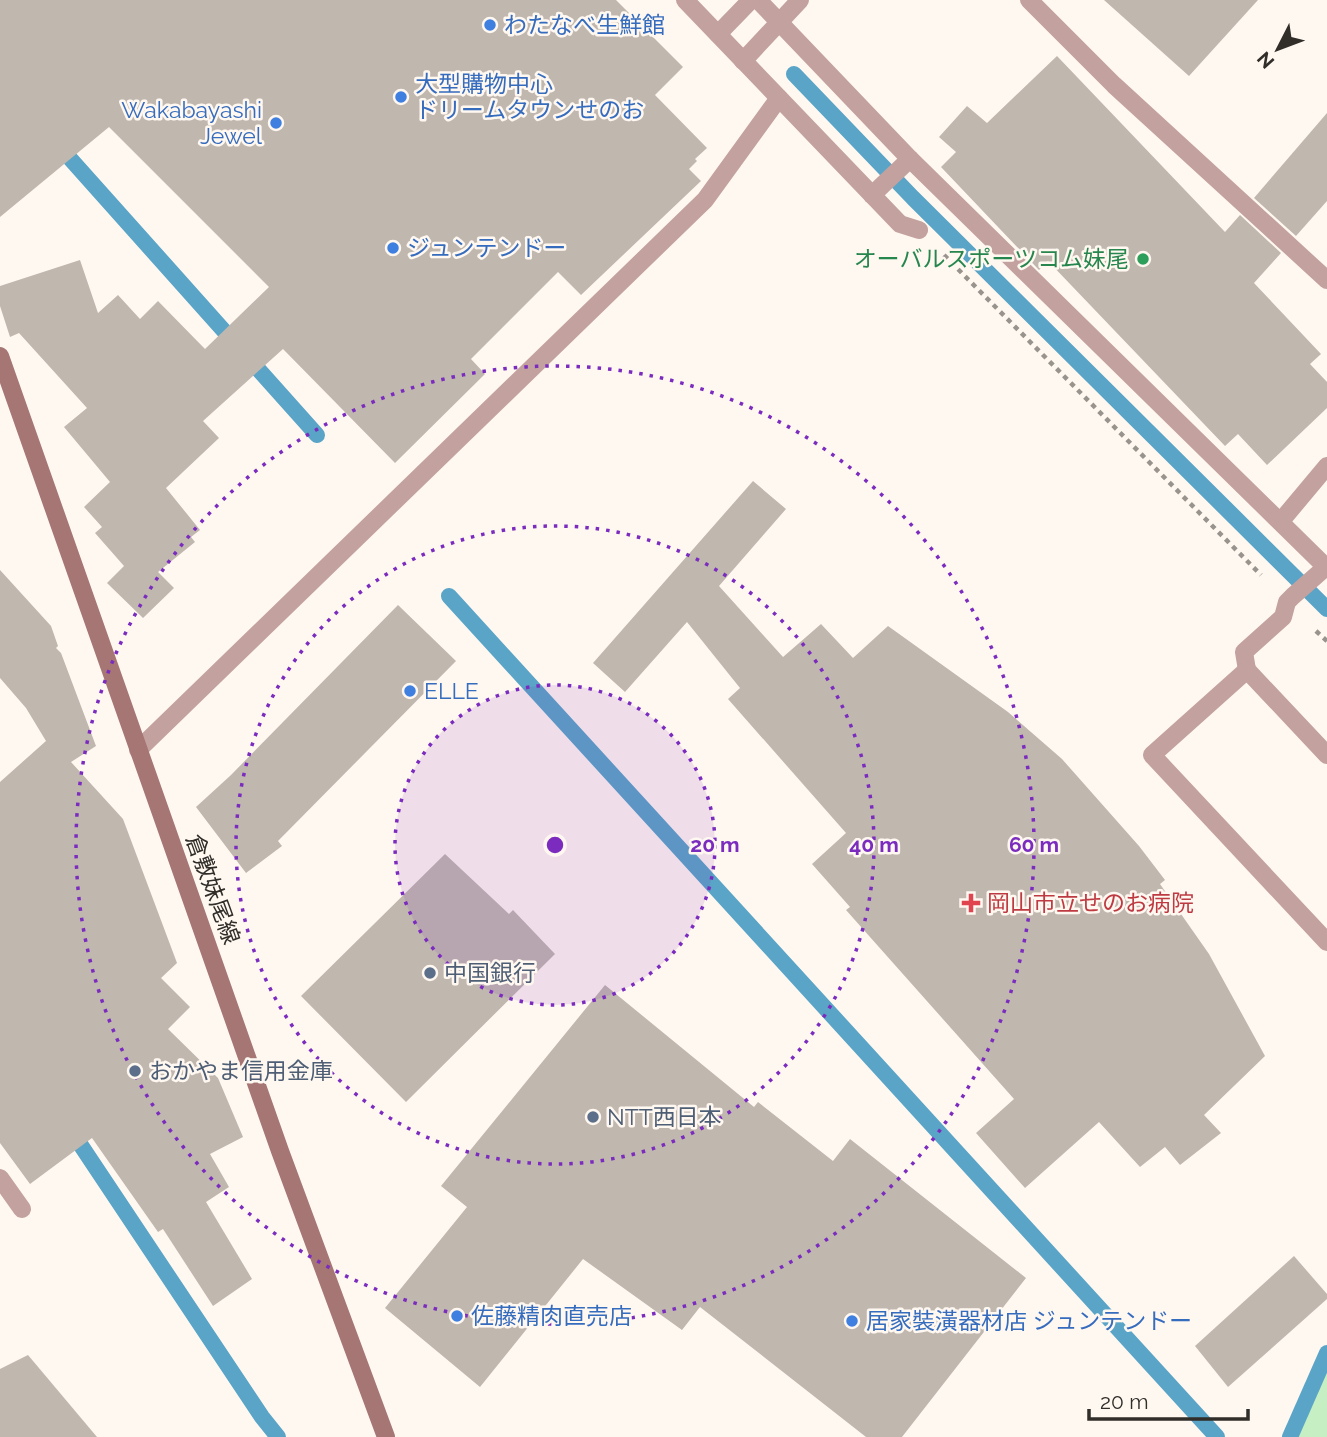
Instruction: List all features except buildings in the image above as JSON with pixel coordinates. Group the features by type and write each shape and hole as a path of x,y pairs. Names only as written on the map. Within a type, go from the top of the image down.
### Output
{"main road":[{"name":"倉敷妹尾線","path":"0,356 276,1139 386,1437"}],"street":[{"path":"685,0 779,98 877,191 900,224 919,230"},
{"path":"718,34 751,0"},
{"path":"758,0 906,163 1281,521 1323,571 1290,599 1283,617 1244,652 1247,670 1327,755"},
{"path":"743,61 800,0"},
{"path":"1029,0 1114,85 1327,280"},
{"path":"138,750 705,200 779,98"},
{"path":"877,191 906,163"},
{"path":"1281,521 1327,466"},
{"path":"1247,670 1152,755 1327,942"},
{"path":"0,1178 22,1209"}],"path":[{"path":"919,230 1290,599 1327,641"}],"green space":[{"path":"1327,1367 1327,1437 1298,1437"}],"waterway":[{"path":"794,74 913,198 1327,609"},
{"path":"58,145 317,435"},
{"path":"449,596 1217,1437"},
{"path":"70,1129 278,1437"},
{"path":"1290,1437 1327,1353"}],"place":[{"name":"わたなべ生鮮館","path":"490,25"},
{"name":"大型購物中心 ドリームタウンせのお","path":"401,97"},
{"name":"Wakabayashi Jewel","path":"276,123"},
{"name":"ジュンテンドー","path":"393,248"},
{"name":"オーバルスポーツコム妹尾","path":"1143,259"},
{"name":"ELLE","path":"410,691"},
{"name":"岡山市立せのお病院","path":"971,903"},
{"name":"中国銀行","path":"430,973"},
{"name":"おかやま信用金庫","path":"135,1071"},
{"name":"NTT西日本","path":"593,1117"},
{"name":"佐藤精肉直売店","path":"457,1316"},
{"name":"居家裝潢器材店 ジュンテンドー","path":"852,1321"}]}
